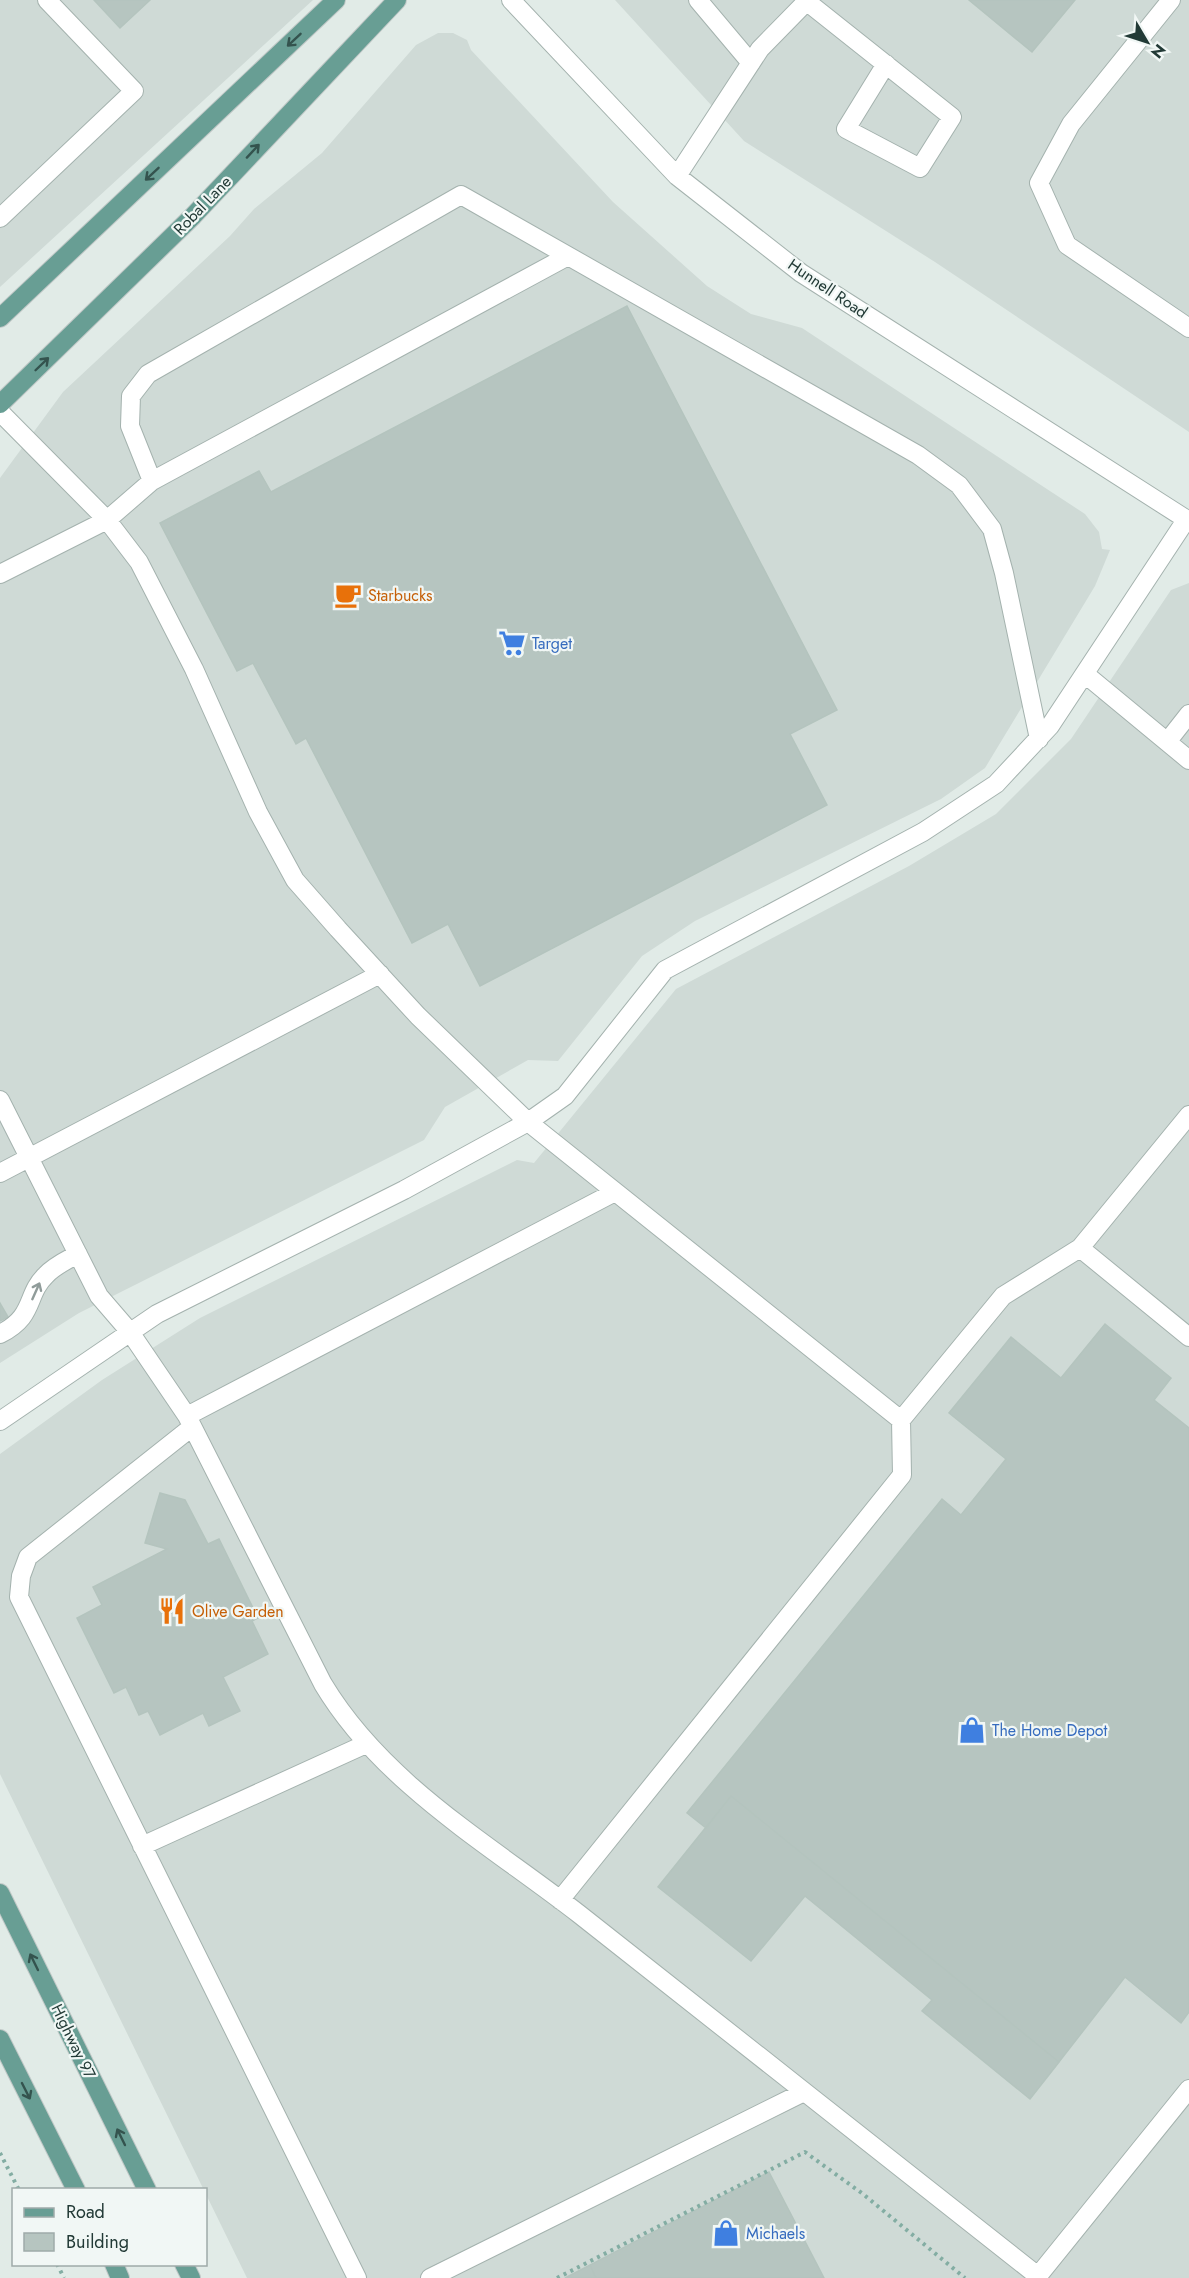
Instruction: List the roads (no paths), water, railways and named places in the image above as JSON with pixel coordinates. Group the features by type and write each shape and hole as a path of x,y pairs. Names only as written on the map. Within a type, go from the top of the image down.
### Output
{"main road":[{"path":"0,318 336,0"},
{"name":"Robal Lane","path":"0,405 193,216 397,0"},
{"name":"Highway 97","path":"0,1893 146,2188"},
{"path":"0,2039 75,2188"}],"street":[{"path":"0,218 134,91 47,0"},
{"name":"Hunnell Road","path":"512,0 677,176 801,273 1188,520"},
{"path":"698,0 751,63"},
{"path":"1171,0 1071,124 1039,183 1067,245 1189,328"},
{"path":"677,176 760,49 807,1 886,64 952,117 920,168 846,129 886,64"},
{"path":"152,481 130,426 131,396 148,374 461,195 918,455 959,485 992,528 1004,573 1038,739"},
{"path":"0,574 107,520 152,481 568,256"},
{"path":"0,412 107,520 139,562 194,669 258,812 295,880 418,1016 528,1122 901,1420"},
{"path":"0,1421 157,1314 404,1190 528,1122 565,1096 665,970 923,832 996,784 1050,726 1188,520"},
{"path":"1085,674 1189,760"},
{"path":"1167,742 1189,714"},
{"path":"0,1173 31,1159 380,974"},
{"path":"0,1100 99,1296 130,1332 189,1422 323,1684 340,1712 366,1743 404,1781 560,1900 1038,2276 1189,2089"},
{"path":"560,1900 902,1475 901,1420 1003,1296 1080,1248 1189,1115"},
{"path":"357,2278 19,1598 21,1576 28,1557 189,1422 615,1192"},
{"path":"1080,1248 1189,1336"},
{"path":"0,1334 14,1327 25,1313 45,1275 78,1254"},
{"path":"142,1846 366,1743"},
{"path":"430,2278 804,2092"}],"place":[{"name":"Starbucks","path":"348,595"},
{"name":"Target","path":"512,643"},
{"name":"Olive Garden","path":"172,1611"},
{"name":"The Home Depot","path":"972,1730"},
{"name":"Michaels","path":"726,2233"}]}
